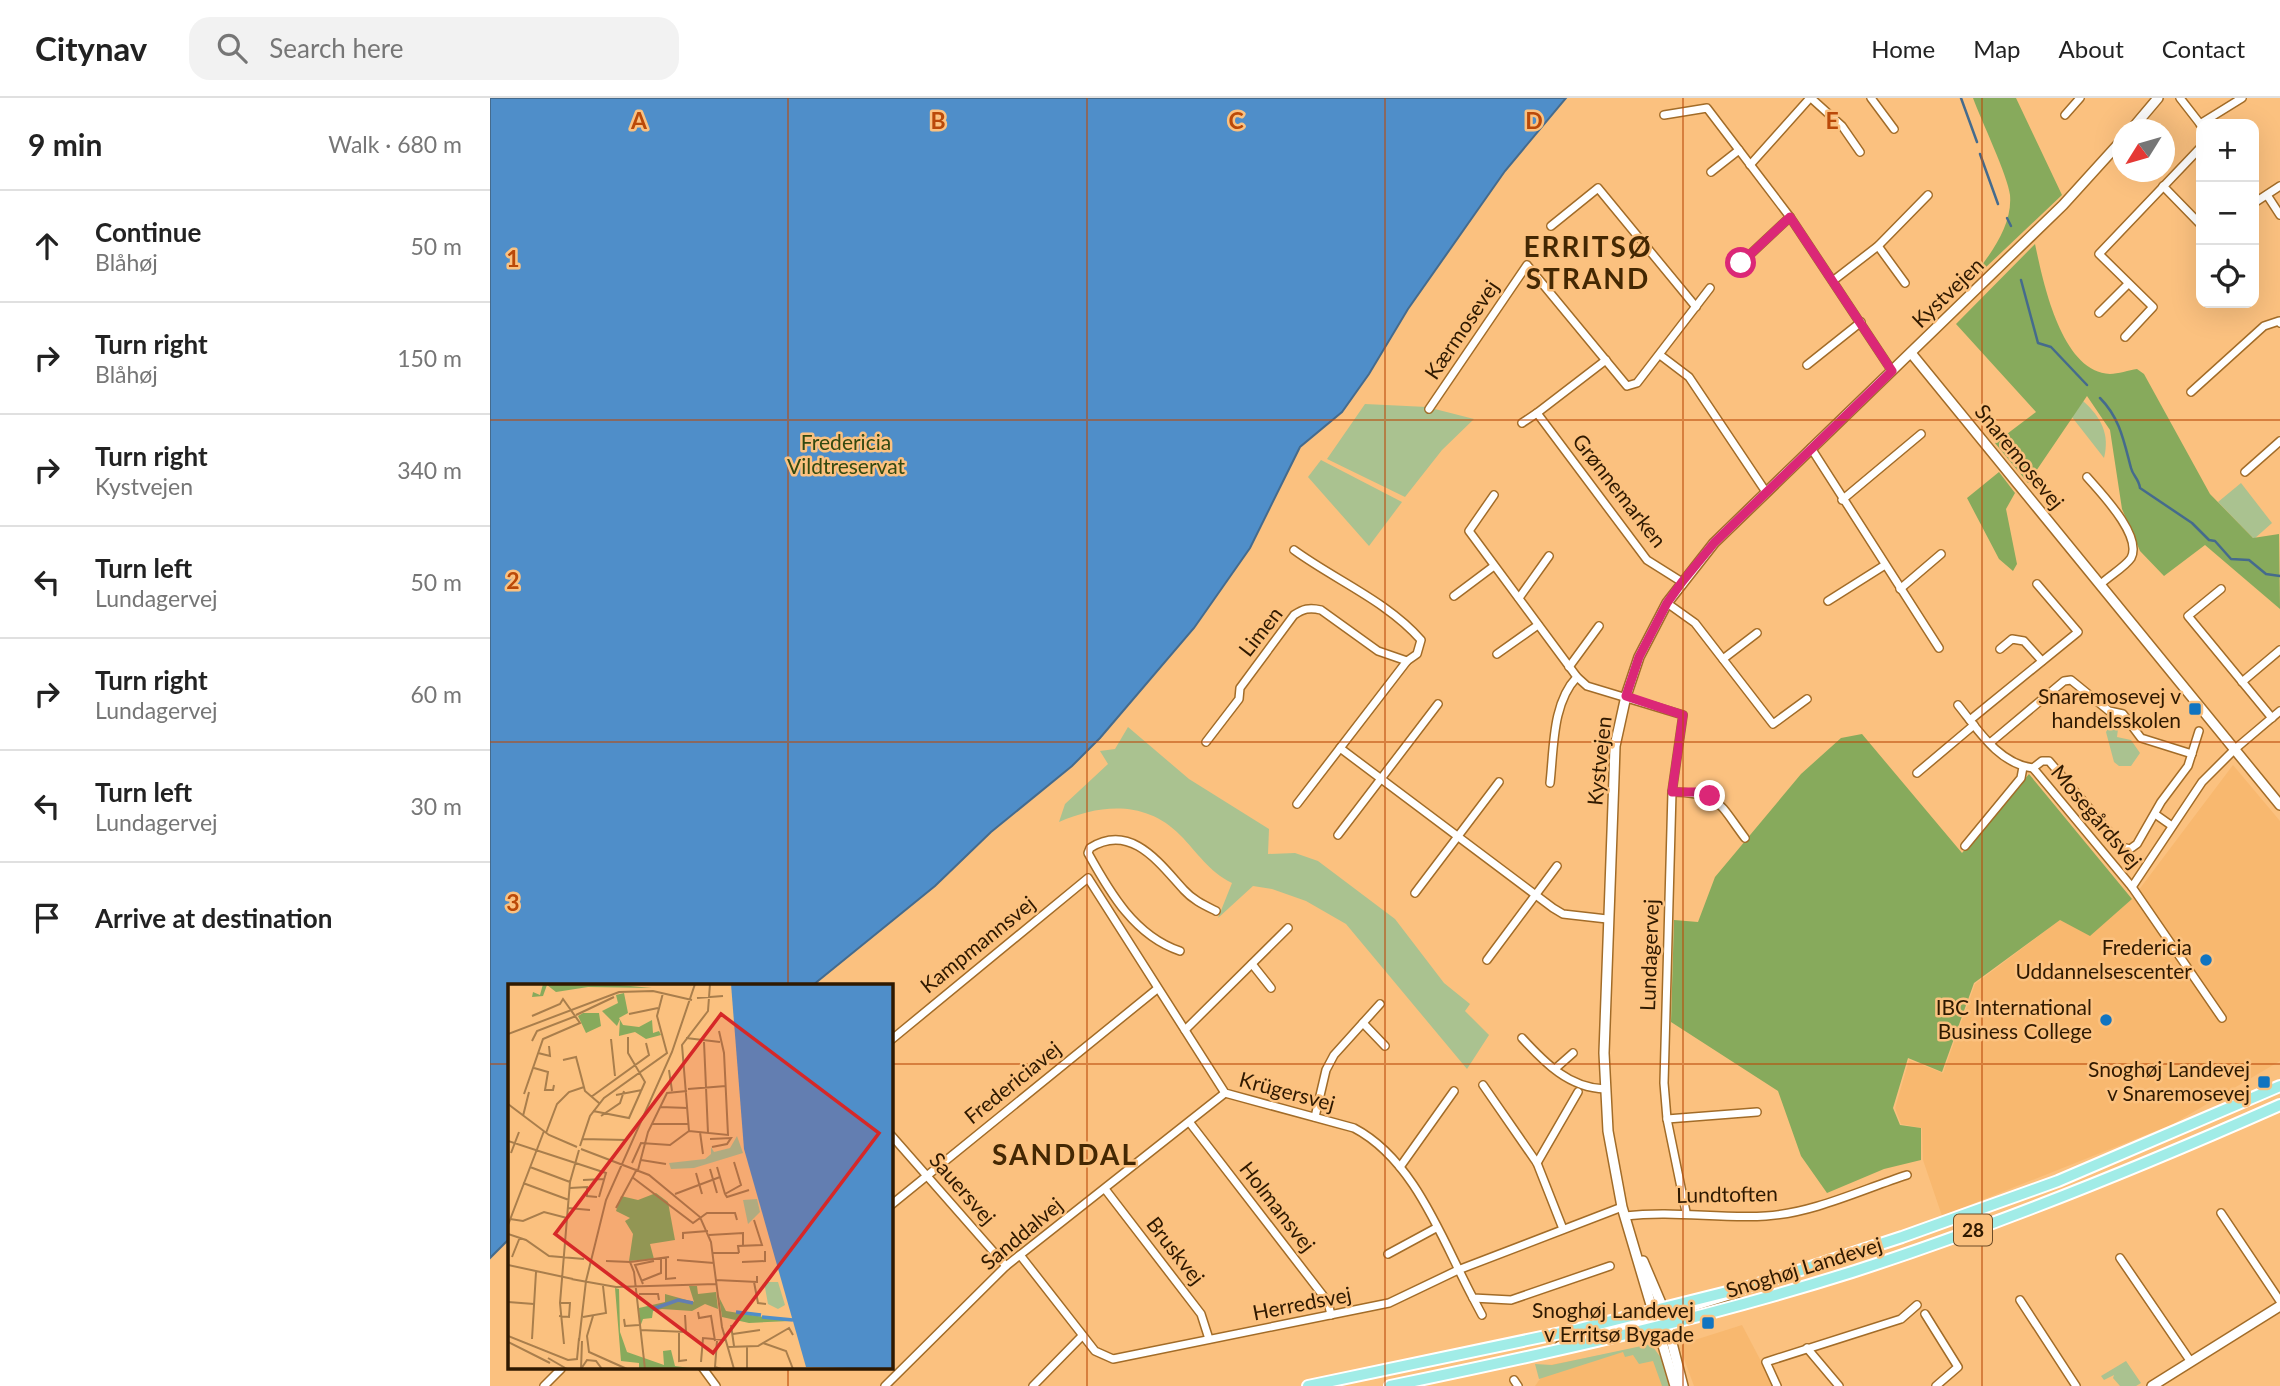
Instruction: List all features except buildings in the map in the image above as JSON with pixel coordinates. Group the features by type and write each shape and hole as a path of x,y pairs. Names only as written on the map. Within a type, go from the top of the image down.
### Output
{"main road":[{"name":"Snoghøj Landevej","path":"1390,1386 1543,1354 1902,1237 2058,1181 2280,1086"},
{"name":"Snoghøj Landevej","path":"1308,1386 1535,1339 1660,1318 1921,1249 2067,1196 2280,1105"}],"street":[{"path":"1750,165 1810,98 1836,120 1860,152"},
{"path":"1871,98 1894,129"},
{"path":"2065,115 2080,98"},
{"path":"2140,119 2158,98"},
{"path":"2180,98 2196,119"},
{"path":"2210,119 2242,98"},
{"path":"1664,115 1707,108 1790,217 1892,371"},
{"path":"1711,172 1739,150"},
{"name":"Kystvejen","path":"1660,1318 1624,1211 1609,1134 1605,1089 1607,919 1615,746 1626,696 1639,657 1667,603 1714,543 2063,205 2112,152"},
{"path":"2125,337 2153,307 2099,254 2196,152"},
{"path":"2163,186 2196,220"},
{"path":"2259,200 2280,186"},
{"path":"1551,226 1598,188 1696,307"},
{"path":"1833,280 1878,246 1928,195"},
{"path":"2267,195 2280,215"},
{"path":"1741,263 1790,217"},
{"path":"1878,246 1905,283"},
{"name":"Kærmosevej","path":"1429,409 1527,265 1627,386 1631,386 1660,355"},
{"path":"2099,313 2128,284"},
{"path":"1710,288 1660,355 1689,377 1766,492"},
{"path":"2191,393 2264,326 2279,321 2280,323"},
{"path":"1807,365 1861,322"},
{"name":"Snaremosevej","path":"1911,353 2280,805"},
{"path":"1522,424 1606,360"},
{"name":"Grønnemarken","path":"1537,412 1647,560 1682,582"},
{"path":"1842,499 1921,434"},
{"path":"2245,472 2280,441"},
{"path":"1811,448 1939,649"},
{"name":"Snaremosevej","path":"2087,477 2120,516 2133,546 2131,558 2101,583"},
{"path":"1494,495 1469,531 1577,677 1587,686 1626,696"},
{"path":"1294,550 1327,574 1365,594 1421,640 1421,647 1407,661 1297,804"},
{"path":"1900,589 1941,555"},
{"path":"1519,598 1549,556"},
{"path":"1828,601 1885,565"},
{"path":"1454,596 1494,566"},
{"path":"1917,773 2078,632 2037,584"},
{"path":"2221,589 2188,616 2272,718"},
{"path":"1667,603 1695,622 1773,724 1807,699"},
{"name":"Limen","path":"1206,742 1238,699 1240,688 1294,615 1302,610 1311,607 1321,610 1378,651 1407,661"},
{"path":"1497,654 1538,625"},
{"path":"1569,667 1599,626"},
{"path":"1723,659 1757,634"},
{"path":"2000,649 2012,639 2024,641 2042,661"},
{"path":"2242,682 2280,650"},
{"path":"1550,783 1556,728 1565,690 1577,677"},
{"path":"1990,743 2064,681 2071,680 2109,711 2123,714 2141,738 2192,754"},
{"name":"Lundagervej","path":"1626,696 1683,715 1672,792 1664,1083 1667,1119 1686,1212"},
{"path":"1338,835 1438,704"},
{"name":"Mosegårdsvej","path":"1958,705 2002,756 2023,767 2033,768 2042,761 2049,761 2122,847 2130,849 2137,844 2181,779 2199,731"},
{"name":"Mosegårdsvej","path":"2132,887 2202,782 2235,749 2280,711"},
{"path":"1340,748 1563,914 1607,919"},
{"name":"Mosegårdsvej","path":"1965,846 2021,778 2023,767"},
{"name":"Mosegårdsvej","path":"2033,768 2132,887 2222,1018"},
{"path":"1415,893 1499,782"},
{"path":"1672,792 1701,792 1710,796 1745,838"},
{"path":"2155,814 2172,826"},
{"path":"1180,951 1165,946 1138,927 1088,853 1096,844 1118,840 1139,846 1162,863 1185,891 1216,911"},
{"path":"1487,960 1557,866"},
{"name":"Krügersvej","path":"1088,878 1224,1093 1354,1128 1369,1136 1400,1167 1482,1315"},
{"name":"Kampmannsvej","path":"892,1039 1088,878"},
{"path":"1126,938 1138,927"},
{"path":"1185,1030 1288,928"},
{"path":"1252,964 1270,988"},
{"name":"Fredericiavej","path":"892,1204 1157,989"},
{"path":"1315,1117 1326,1070 1334,1055 1380,1004"},
{"path":"1363,1023 1385,1046"},
{"path":"1522,1038 1548,1066 1556,1068 1565,1077 1587,1089 1605,1089"},
{"path":"1556,1068 1573,1053"},
{"path":"1483,1085 1537,1163 1563,1229"},
{"path":"1400,1167 1454,1091"},
{"path":"1537,1163 1577,1092"},
{"name":"Sanddalvej","path":"885,1386 1006,1266 1224,1093"},
{"path":"1667,1119 1758,1112"},
{"name":"Holmansvej","path":"1189,1123 1328,1302 1331,1315"},
{"name":"Sauersvej","path":"892,1136 1006,1266"},
{"name":"Lundtoften","path":"1624,1211 1768,1216 1803,1209 1907,1175"},
{"name":"Bruskvej","path":"1105,1189 1201,1314 1209,1339"},
{"name":"Herredsvej","path":"1020,1255 1095,1351 1113,1359 1389,1303 1458,1270 1563,1229 1624,1211"},
{"path":"2152,1386 2280,1304 2221,1213"},
{"path":"1388,1254 1436,1228"},
{"path":"2120,1258 2191,1362"},
{"path":"1473,1298 1511,1300 1610,1266"},
{"path":"2020,1300 2076,1386"},
{"path":"1777,1386 1766,1362 1901,1319 1917,1305"},
{"path":"1924,1314 1958,1367 1936,1386"},
{"path":"1660,1318 1675,1386"},
{"path":"1660,1318 1683,1386"},
{"path":"1033,1386 1082,1336"},
{"path":"1808,1348 1839,1386"},
{"path":"703,1368 716,1386"},
{"path":"544,1386 561,1369"}],"shaded area":[{"path":"2233,765 2280,821 2280,1061 2173,1124 1942,1216 1923,1160 1922,1128 1901,1124 1895,1108 1909,1060 1943,1073 1975,984 2061,919 2090,935 2132,899"},
{"path":"1742,1325 1774,1386 1694,1386 1679,1345"},
{"path":"1653,1350 1670,1386 1535,1386 1550,1365 1621,1351"}],"green space":[{"path":"1973,98 2016,98 2062,195 1965,287 1996,245 2010,208 2008,186"},
{"path":"2035,244 2057,322 2079,358 2093,369 2110,374 2137,369 2144,374 2210,494 2253,538 2279,534 2280,609 2205,545 2164,576 2140,551 2122,509 2110,430 2087,396 2028,483 1995,443 2036,412 1956,324"},
{"path":"2083,401 2095,413 2105,434 2104,458 2072,417"},
{"path":"1365,404 1427,407 1474,419 1442,450 1405,497 1327,459"},
{"path":"1321,460 1402,502 1369,546 1308,477"},
{"path":"1999,472 2015,493 2006,509 2017,564 2013,571 1999,559 1967,498"},
{"path":"2241,483 2272,523 2254,539 2218,502"},
{"path":"2111,724 2118,729 2117,737 2131,740 2140,753 2131,766 2119,766 2114,762 2106,732"},
{"path":"1128,727 1189,779 1269,829 1268,854 1295,853 1318,861 1395,919 1444,983 1470,1004 1465,1011 1489,1035 1467,1069 1346,924 1306,901 1272,889 1253,886 1218,918 1232,883 1210,867 1167,824 1138,811 1122,809 1090,812 1059,822 1065,804 1108,764 1100,751 1115,749"},
{"path":"1862,734 1962,853 2029,774 2132,899 2090,936 2060,920 1974,983 1942,1072 1908,1058 1893,1108 1900,1125 1921,1128 1921,1160 1884,1169 1827,1193 1801,1156 1778,1091 1671,1022 1674,920 1698,922 1715,877 1801,774 1841,738"},
{"path":"1651,1344 1661,1358 1669,1386 1662,1386 1653,1361 1639,1364 1633,1355 1625,1357 1623,1352 1539,1379 1535,1364 1552,1365"},
{"path":"2126,1361 2141,1383 2136,1386 2120,1386 2113,1378 2114,1375 2104,1380 2101,1376"}],"water":[{"name":"Fredericia Vildtreservat","path":"490,98 1566,98 1505,171 1408,309 1369,374 1342,412 1300,447 1250,548 1194,628 1100,738 1072,766 991,832 935,886 814,984 508,984 508,1240 490,1258"}],"waterway":[{"path":"1961,98 1977,142"},
{"path":"1980,154 1998,204"},
{"path":"2007,218 2011,226"},
{"path":"2021,280 2038,343 2051,347 2087,385"},
{"path":"2100,398 2117,422 2140,488 2192,523 2209,540 2215,541 2231,559 2249,560 2266,574 2280,576"}],"place":[{"name":"Snaremosevej v handelsskolen","path":"2195,709"},
{"name":"Fredericia Uddannelsescenter","path":"2206,960"},
{"name":"IBC International Business College","path":"2106,1020"},
{"name":"Snoghøj Landevej v Snaremosevej","path":"2264,1082"},
{"name":"Snoghøj Landevej v Erritsø Bygade","path":"1708,1323"}],"district":[{"name":"ERRITSØ STRAND","path":"1588,263"},
{"name":"SANDDAL","path":"1065,1155"}],"route":[{"path":"1710,796 1701,792 1672,792 1683,715 1626,696 1639,657 1667,603 1714,543 1892,371 1790,217 1741,263"}]}
